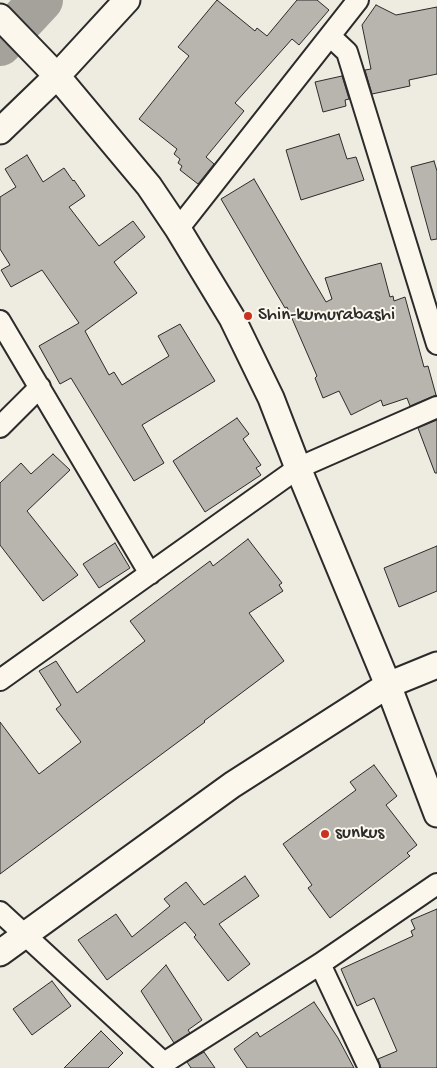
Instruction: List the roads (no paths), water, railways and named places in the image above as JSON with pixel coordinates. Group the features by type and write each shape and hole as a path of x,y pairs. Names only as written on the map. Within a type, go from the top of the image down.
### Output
{"street":[{"path":"0,131 51,70 127,0"},
{"path":"178,229 358,0"},
{"path":"0,17 51,70 150,186 232,318 271,398 388,685 437,814"},
{"path":"330,36 347,52 437,344"},
{"path":"0,321 150,574"},
{"path":"0,427 40,388"},
{"path":"0,680 298,468 437,407"},
{"path":"0,953 232,785 388,685 437,665"},
{"path":"0,912 166,1066 437,884"},
{"path":"320,964 369,1068"}],"waterway":[{"path":"0,44 41,0"}],"place":[{"name":"Shin-kumurabashi","path":"248,316"},
{"name":"sunkus","path":"325,834"}]}
